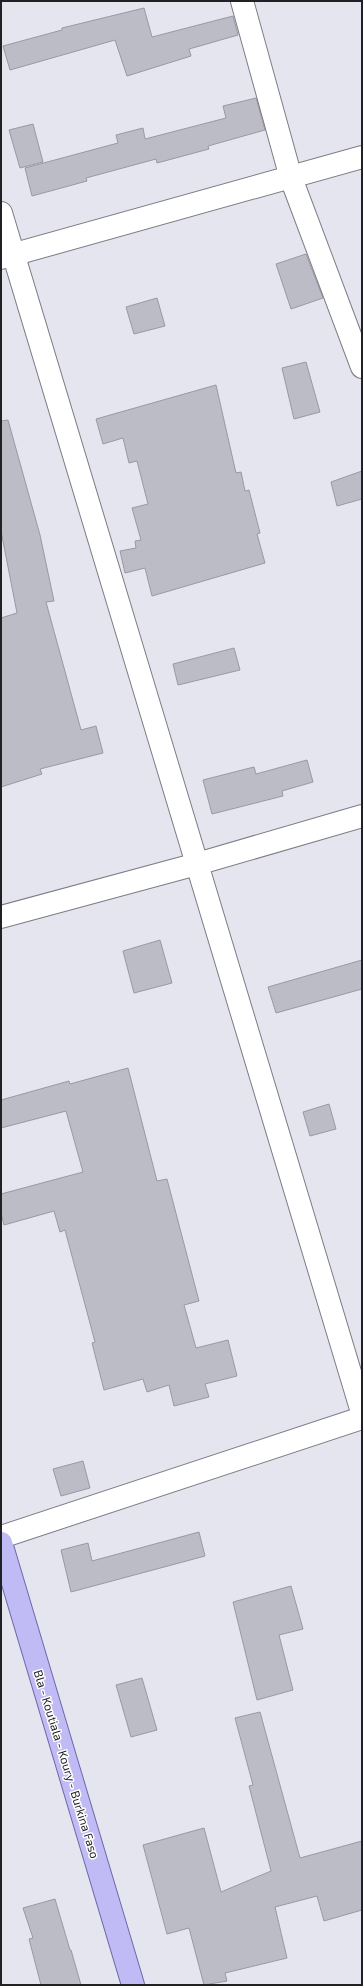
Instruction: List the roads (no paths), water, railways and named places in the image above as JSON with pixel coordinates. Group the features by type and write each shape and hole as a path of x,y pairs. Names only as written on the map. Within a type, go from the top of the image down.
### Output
{"main road":[{"name":"Bla - Koutiala - Koury - Burkina Faso","path":"1,1543 133,1985"}],"street":[{"path":"242,1 291,178 362,367"},
{"path":"7,256 362,157"},
{"path":"1,213 7,256 197,864 362,1412"},
{"path":"1,917 197,864 362,816"},
{"path":"1,1537 362,1418"}]}
